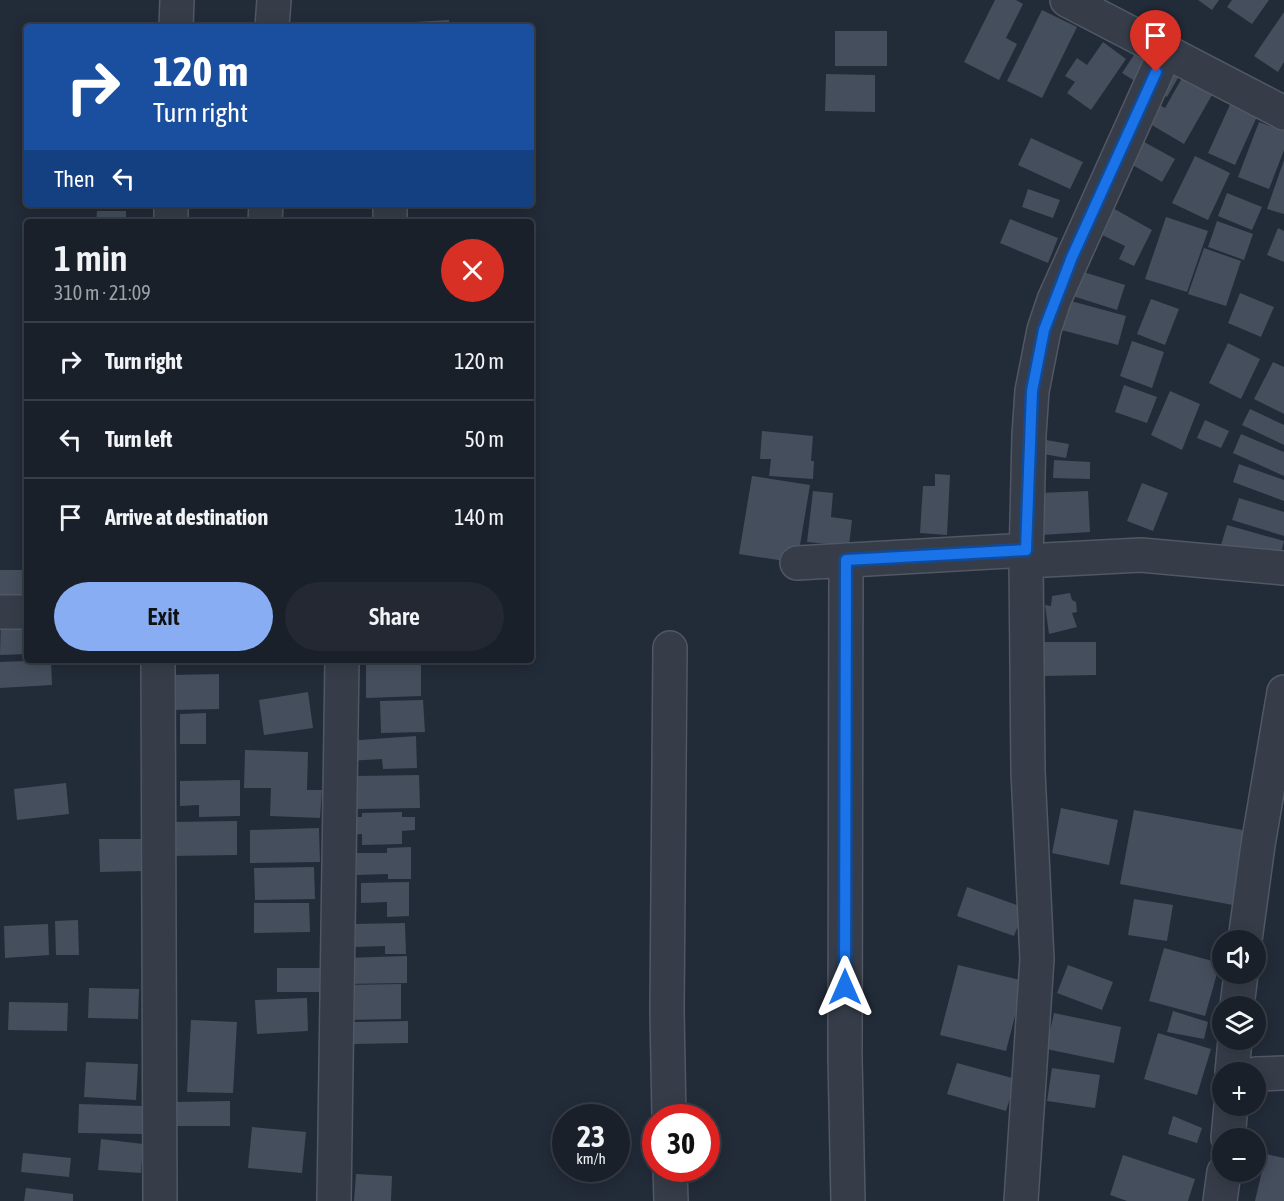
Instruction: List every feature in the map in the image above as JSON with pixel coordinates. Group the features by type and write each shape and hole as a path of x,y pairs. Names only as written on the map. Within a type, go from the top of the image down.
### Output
{"street":[{"path":"177,0 177,24"},
{"path":"272,24 274,0"},
{"path":"1067,0 1284,113"},
{"path":"1021,1201 1037,959 1028,772 1026,556 1032,391 1044,330 1072,257 1166,51"},
{"path":"797,563 846,560 1141,555 1284,568"},
{"path":"846,560 845,1058 848,1201"},
{"path":"0,612 24,612"},
{"path":"669,1104 667,999 670,648"},
{"path":"158,663 160,1201"},
{"path":"334,1201 342,663"},
{"path":"1246,930 1284,692"},
{"path":"1266,1074 1284,1074"},
{"path":"670,1182 671,1201"},
{"path":"1220,1201 1223,1182"}],"building":[{"path":"995,0 1016,0 1023,4 1006,38 1017,44 999,80 964,62"},
{"path":"1198,0 1219,0 1212,10"},
{"path":"1232,0 1269,0 1252,24 1227,7"},
{"path":"1042,10 1077,27 1042,98 1007,81"},
{"path":"1284,12 1284,62 1278,72 1254,56"},
{"path":"449,20 449,24 414,24 414,22"},
{"path":"835,31 887,31 887,66 835,66"},
{"path":"1103,42 1126,59 1091,110 1067,93 1075,82 1065,76 1077,58 1087,65"},
{"path":"1142,43 1157,54 1138,83 1122,73"},
{"path":"1165,62 1182,71 1167,97 1151,88"},
{"path":"826,74 875,75 875,112 825,111"},
{"path":"1182,78 1212,95 1184,144 1145,121 1156,103 1165,108"},
{"path":"1233,98 1260,110 1235,165 1208,153"},
{"path":"1259,122 1284,131 1284,150 1269,189 1238,177"},
{"path":"1031,138 1083,162 1070,189 1018,165"},
{"path":"1137,138 1175,159 1162,182 1124,160"},
{"path":"1195,156 1230,173 1208,220 1172,203"},
{"path":"1284,160 1284,214 1267,209"},
{"path":"1028,189 1060,200 1053,218 1022,207"},
{"path":"1227,193 1262,207 1252,230 1218,216"},
{"path":"1111,207 1152,230 1134,266 1119,259 1125,246 1098,233"},
{"path":"97,211 126,211 126,219 96,219"},
{"path":"1166,217 1208,231 1187,292 1145,279"},
{"path":"1010,219 1058,238 1048,263 1000,243"},
{"path":"1217,221 1253,234 1244,260 1208,247"},
{"path":"1278,228 1284,231 1284,262 1267,255"},
{"path":"1204,248 1241,261 1226,306 1188,294"},
{"path":"1071,268 1125,285 1117,310 1063,293"},
{"path":"1240,293 1274,307 1261,337 1228,323"},
{"path":"1151,299 1179,309 1165,345 1137,334"},
{"path":"1071,301 1126,316 1118,345 1054,328"},
{"path":"1132,341 1164,352 1152,388 1120,376"},
{"path":"1228,343 1260,359 1241,399 1209,383"},
{"path":"1273,362 1284,367 1284,414 1254,399"},
{"path":"1124,385 1157,397 1147,423 1115,412"},
{"path":"1170,391 1200,404 1182,450 1151,435"},
{"path":"1250,409 1284,425 1284,445 1242,425"},
{"path":"1205,420 1229,431 1221,448 1197,438"},
{"path":"762,431 813,436 811,461 814,461 813,479 769,476 771,459 760,459"},
{"path":"1241,434 1284,452 1284,476 1233,453"},
{"path":"1040,439 1069,444 1066,458 1038,453"},
{"path":"1054,460 1090,462 1090,479 1053,478"},
{"path":"1239,464 1284,480 1284,501 1233,482"},
{"path":"935,474 950,475 947,535 920,533 923,486 935,486"},
{"path":"752,476 810,485 797,563 739,554"},
{"path":"1142,483 1168,493 1153,531 1127,521"},
{"path":"813,491 833,493 831,517 852,520 849,546 807,542"},
{"path":"1088,491 1090,532 1041,535 1039,493"},
{"path":"1239,498 1284,512 1284,536 1232,520"},
{"path":"1227,525 1284,541 1279,561 1221,545"},
{"path":"0,570 24,570 24,606 0,606"},
{"path":"1070,593 1072,600 1076,602 1077,612 1072,613 1077,627 1049,634 1045,605 1051,606 1052,596"},
{"path":"24,615 24,654 0,655 1,616"},
{"path":"1043,642 1096,642 1096,675 1043,676"},
{"path":"0,662 51,663 52,685 0,688"},
{"path":"421,663 421,696 366,698 366,664"},
{"path":"219,674 219,709 171,710 171,675"},
{"path":"308,692 313,728 264,735 259,700"},
{"path":"423,700 425,732 381,733 380,701"},
{"path":"206,713 206,744 180,744 180,714"},
{"path":"416,736 417,768 383,769 382,759 347,761 346,741"},
{"path":"245,750 308,752 307,790 322,790 320,818 270,816 271,788 244,788"},
{"path":"419,775 420,808 356,809 356,776"},
{"path":"240,780 240,816 199,817 199,805 180,806 180,781"},
{"path":"66,783 69,814 17,820 14,789"},
{"path":"1061,808 1118,820 1109,865 1052,853"},
{"path":"1134,810 1248,831 1233,905 1120,884"},
{"path":"402,812 402,817 415,817 415,830 402,831 402,844 362,845 362,834 350,835 350,817 362,817 362,813"},
{"path":"237,821 237,855 170,856 170,822"},
{"path":"319,828 320,862 250,863 250,830"},
{"path":"99,839 144,839 144,871 100,872"},
{"path":"411,847 411,879 388,879 388,874 357,875 356,853 387,853 387,848"},
{"path":"314,867 315,899 255,900 254,868"},
{"path":"409,882 409,916 387,917 387,902 361,903 361,883"},
{"path":"967,887 1025,908 1014,936 957,916"},
{"path":"1134,899 1173,905 1167,941 1128,935"},
{"path":"254,903 309,903 310,932 254,933"},
{"path":"78,920 79,955 56,955 55,921"},
{"path":"405,923 406,954 385,954 385,946 355,947 354,924"},
{"path":"48,924 49,955 5,958 4,926"},
{"path":"1164,948 1212,961 1212,984 1214,984 1205,1016 1149,1001"},
{"path":"407,956 407,983 343,984 343,958"},
{"path":"958,965 1024,981 1006,1051 940,1035"},
{"path":"1068,965 1113,982 1102,1010 1057,993"},
{"path":"277,968 320,968 320,992 277,992"},
{"path":"401,984 401,1019 344,1020 344,985"},
{"path":"89,988 139,989 138,1019 88,1018"},
{"path":"307,998 308,1031 257,1034 255,1000"},
{"path":"9,1002 68,1003 67,1031 8,1030"},
{"path":"1173,1011 1208,1022 1204,1039 1167,1032"},
{"path":"1054,1013 1121,1027 1114,1063 1046,1049"},
{"path":"191,1020 237,1022 233,1093 187,1092"},
{"path":"408,1021 408,1043 354,1044 354,1022"},
{"path":"1158,1033 1211,1049 1197,1095 1144,1079"},
{"path":"86,1062 138,1064 136,1100 84,1097"},
{"path":"957,1063 1016,1079 1006,1111 947,1094"},
{"path":"1052,1068 1100,1075 1095,1108 1047,1101"},
{"path":"230,1101 230,1126 173,1126 173,1102"},
{"path":"79,1104 144,1106 144,1134 78,1133"},
{"path":"1173,1116 1202,1128 1197,1143 1168,1134"},
{"path":"252,1127 306,1132 302,1173 248,1168"},
{"path":"101,1139 143,1144 141,1173 98,1170"},
{"path":"23,1153 71,1158 69,1177 21,1172"},
{"path":"1266,1154 1284,1158 1284,1201 1255,1201 1259,1182 1266,1182"},
{"path":"1123,1155 1195,1179 1188,1201 1127,1201 1110,1195"},
{"path":"356,1174 392,1176 391,1201 354,1201"},
{"path":"26,1188 73,1194 73,1201 24,1201"}],"route":[{"path":"845,987 846,560 1026,550 1032,391 1044,330 1072,257 1156,72"}]}
